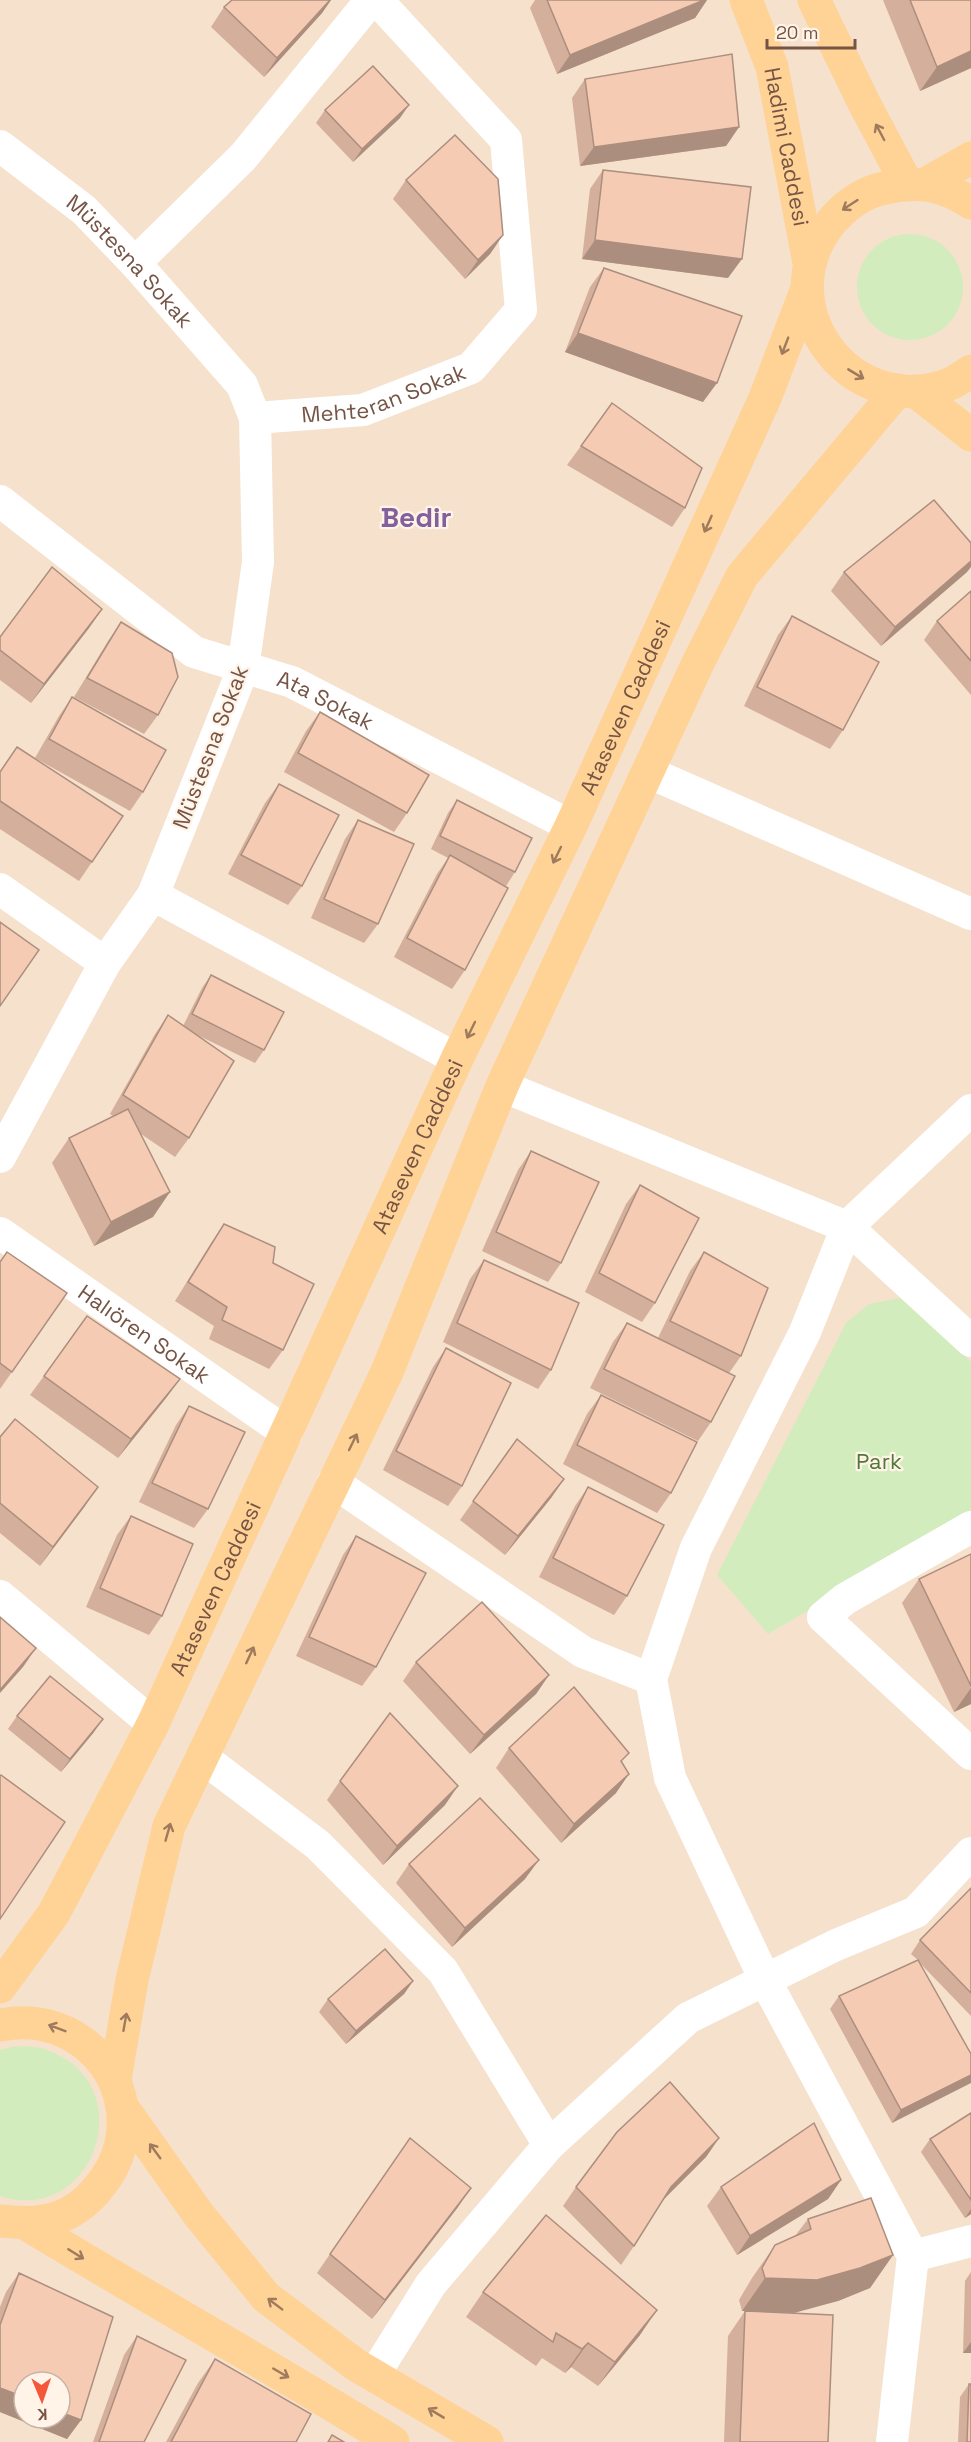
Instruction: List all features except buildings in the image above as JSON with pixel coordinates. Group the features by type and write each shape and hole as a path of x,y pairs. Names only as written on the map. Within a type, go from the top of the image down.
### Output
{"main road":[{"name":"Hadimi Caddesi","path":"746,0 772,67 808,277 812,320 825,346 845,368 869,382 906,391"},
{"path":"814,0 864,103 916,184 955,193 971,203"},
{"path":"916,184 971,158"},
{"name":"Ataseven Caddesi","path":"0,1987 54,1912 153,1724 457,1059 571,826 765,398 808,277 820,236 843,209 873,191 916,184"},
{"path":"13,2222 60,2217 89,2200 110,2174 123,2142 119,2094 132,1980 169,1826 387,1372 502,1086 742,576 906,391 948,385 971,371"},
{"path":"906,391 971,435"},
{"path":"0,2025 15,2022 45,2024 74,2035 98,2054 119,2094 199,2215 266,2297 356,2365 487,2442"},
{"path":"13,2222 97,2267 307,2389 393,2442"}],"street":[{"path":"135,263 243,158 371,0"},
{"name":"Mehteran Sokak","path":"255,418 363,410 471,368 521,310 506,140 377,0"},
{"name":"Müstesna Sokak","path":"0,146 84,210 135,263 242,385 255,418 258,562 243,669 153,895 105,963 0,1157"},
{"name":"Ata Sokak","path":"0,501 194,652 243,669 292,682 571,826"},
{"path":"648,772 971,914"},
{"path":"0,890 105,963"},
{"path":"153,895 457,1059"},
{"path":"502,1086 847,1227 971,1341"},
{"path":"892,2442 913,2256 765,1980 670,1778 651,1679 696,1548 805,1332 847,1227 971,1110"},
{"name":"Halıören Sokak","path":"0,1233 287,1433"},
{"path":"333,1482 583,1652 651,1679"},
{"path":"971,1527 845,1599 824,1617 971,1754"},
{"path":"0,1596 153,1724"},
{"path":"202,1757 318,1845 443,1971 549,2145"},
{"path":"374,2376 431,2284 549,2145 688,2018 836,1945 916,1912 971,1853"},
{"path":"913,2256 971,2241"}],"shaded area":[{"path":"0,0 971,0 971,2442 0,2442"}],"green space":[{"path":"910,234 930,238 948,249 959,267 963,287 959,307 948,325 930,336 910,340 890,336 872,325 861,307 857,287 861,267 872,249 890,238"},
{"name":"Park","path":"906,1297 971,1362 971,1515 768,1634 717,1575 846,1323 869,1304"},
{"path":"16,2046 44,2049 75,2066 93,2090 99,2118 96,2146 82,2172 61,2191 34,2200 0,2196 0,2050"}],"district":[{"name":"Bedir","path":"416,517"}]}
